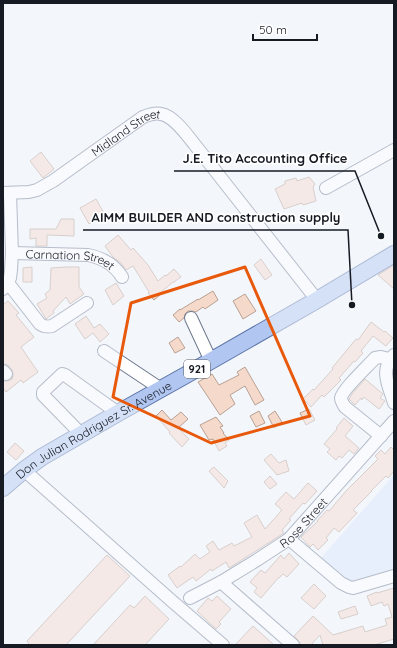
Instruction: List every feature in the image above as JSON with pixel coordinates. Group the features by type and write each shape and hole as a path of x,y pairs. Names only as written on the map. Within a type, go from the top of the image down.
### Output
{"main road":[{"name":"Don Julian Rodriguez Sr. Avenue","path":"3,488 42,457 317,300 394,254"}],"street":[{"name":"Midland Street","path":"7,193 37,190 53,181 143,117 161,114 170,117 178,124 195,145 317,300"},
{"path":"326,188 394,150"},
{"path":"7,193 12,270 10,278 5,286 43,326 52,326 87,303"},
{"name":"Carnation Street","path":"12,253 88,255 98,257 113,266 122,277"},
{"path":"191,318 211,361"},
{"path":"104,351 161,389"},
{"path":"392,357 386,367 386,377 394,403"},
{"path":"381,436 345,407 341,399 344,391 375,358 392,357"},
{"path":"81,434 43,395 43,392 62,374 118,413"},
{"name":"Rose Street","path":"190,598 221,582 289,539 394,421"},
{"path":"24,470 223,645"},
{"path":"289,539 341,583 349,587 357,587 394,576"},
{"path":"221,582 293,645"}],"highlighted area":[{"path":"245,267 310,416 211,443 113,397 131,303"}],"shaded area":[{"path":"394,475 394,571 357,581 348,580 342,577 321,558"}],"building":[{"path":"41,152 54,169 43,178 30,161"},
{"path":"309,177 315,184 313,187 316,201 303,205 302,203 284,209 275,189 285,184 285,181 296,178 297,181"},
{"path":"96,199 105,215 89,224 80,208"},
{"path":"61,219 74,219 74,236 47,235 47,246 36,246 36,238 30,239 30,229 56,229"},
{"path":"118,235 131,250 133,248 148,265 158,281 174,269 181,277 160,293 161,294 154,300 148,293 149,292 133,266 126,270 121,263 113,257 105,246"},
{"path":"261,259 272,275 265,280 254,265"},
{"path":"394,265 394,289 378,275"},
{"path":"32,267 32,282 23,282 23,268"},
{"path":"79,267 79,287 84,294 70,304 66,297 53,311 54,313 46,319 37,304 47,298 45,294 50,290 51,268"},
{"path":"116,283 124,296 113,305 105,290"},
{"path":"213,291 218,300 205,309 203,307 196,312 188,311 184,318 179,322 173,315 180,309"},
{"path":"245,294 256,311 243,319 233,301"},
{"path":"8,301 19,313 16,315 34,337 21,347 38,372 23,383 21,380 6,392 3,388 3,381 12,379 13,376 13,372 8,365 3,364 3,305"},
{"path":"86,316 94,328 100,324 109,334 100,342 93,333 85,339 75,324"},
{"path":"371,322 393,338 386,346 373,336 361,351 363,353 339,378 341,380 324,397 322,395 311,407 303,399 313,389 314,390 333,369 332,368 356,339 358,340"},
{"path":"178,337 185,348 175,353 169,343"},
{"path":"245,367 264,400 255,405 245,386 230,395 235,404 220,415 198,382 212,374 219,385 239,375 237,372"},
{"path":"365,379 383,394 380,398 385,401 379,409 364,397 362,400 361,398 355,405 349,399"},
{"path":"309,409 315,420 306,425 300,413"},
{"path":"162,410 171,420 181,412 188,419 178,428 189,439 182,447 156,416"},
{"path":"259,411 265,423 256,427 250,416"},
{"path":"275,411 282,422 274,428 268,416"},
{"path":"216,417 223,426 220,427 223,433 229,440 225,443 227,446 219,451 213,439 209,440 200,425"},
{"path":"344,418 353,426 345,436 359,448 354,454 349,450 342,458 339,456 336,460 327,452 330,449 324,444"},
{"path":"15,443 24,451 16,460 7,452"},
{"path":"391,447 394,450 394,471 388,478 386,476 353,510 357,513 339,532 334,528 326,538 328,540 318,550 313,544 310,547 301,537 327,510 329,511 346,491 378,459 375,456 381,450 385,454"},
{"path":"271,454 279,463 286,460 289,471 277,475 264,460"},
{"path":"214,467 228,481 224,488 209,471"},
{"path":"270,476 277,484 270,489 264,482"},
{"path":"308,483 317,491 305,504 303,503 289,519 291,520 282,530 284,533 229,568 226,562 212,571 211,569 196,581 193,577 177,588 168,575 180,566 181,567 195,554 200,559 210,552 206,546 213,541 219,550 232,543 234,546 252,537 244,523 257,515 265,529 282,510 275,504 286,492 294,499"},
{"path":"289,553 299,564 287,577 283,574 279,577 261,598 254,592 257,588 250,582 261,570 265,573 281,555 284,559"},
{"path":"107,555 130,576 66,645 30,645 27,641"},
{"path":"314,584 326,596 314,609 301,598"},
{"path":"394,588 394,639 374,645 323,645 320,635 311,645 301,645 294,636 313,616 333,635 363,626 365,632 387,625 385,619 392,617 388,604 384,606 382,602 371,606 367,596"},
{"path":"145,596 169,619 145,645 93,645 130,605 134,608"},
{"path":"217,596 231,609 219,622 221,624 216,629 197,611 208,598 212,601"},
{"path":"355,606 358,614 341,619 338,612"},
{"path":"253,626 274,645 235,645"}],"place":[{"name":"J.E. Tito Accounting Office","path":"381,236"},
{"name":"AIMM BUILDER AND construction supply","path":"352,305"}]}
